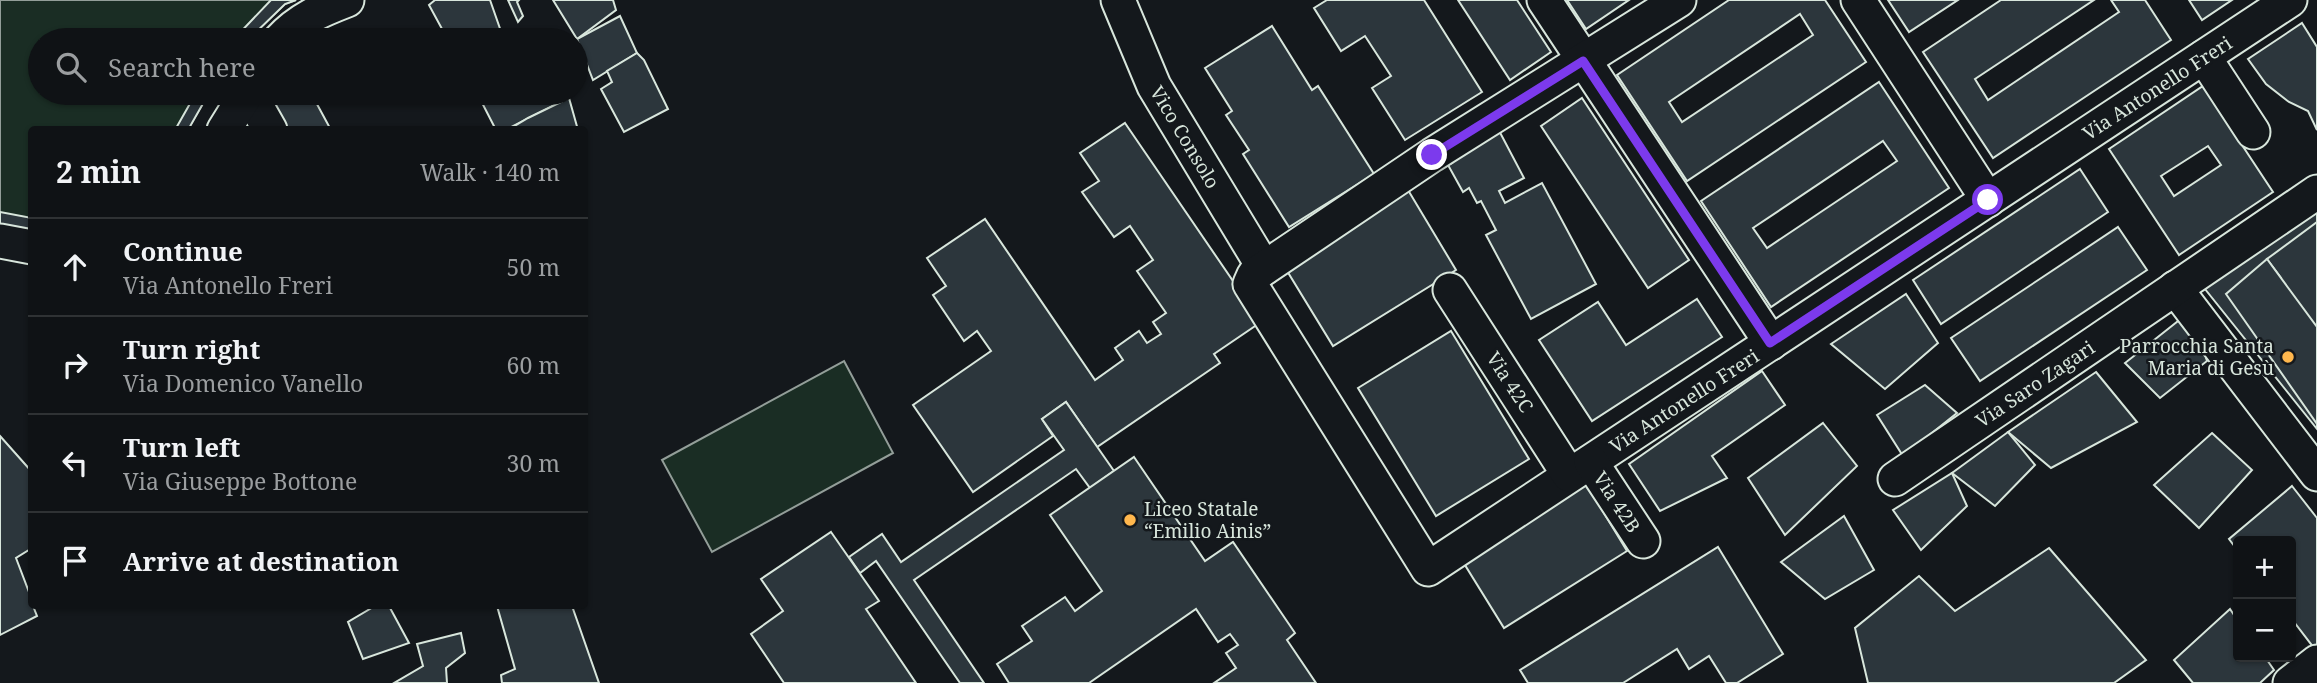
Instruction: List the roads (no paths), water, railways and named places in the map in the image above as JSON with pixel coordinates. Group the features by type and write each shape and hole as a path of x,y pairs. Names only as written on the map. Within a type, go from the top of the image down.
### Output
{"street":[{"path":"293,28 319,10 347,0"},
{"name":"Vico Consolo","path":"1118,0 1154,86 1264,268"},
{"path":"1544,0 1770,343"},
{"path":"1264,268 1432,155 1679,0"},
{"path":"1858,0 1988,200"},
{"name":"Via Antonello Freri","path":"1264,268 1254,275 1250,284 1428,569 2290,0"},
{"path":"2204,57 2253,132"},
{"path":"226,126 240,105"},
{"path":"255,105 268,126"},
{"name":"Via Saro Zagari","path":"1895,479 2317,192"},
{"path":"0,242 28,246"},
{"path":"2175,288 2317,474"},
{"name":"Via 42C","path":"1450,290 1580,468"},
{"name":"Via 42B","path":"1580,468 1643,541"},
{"path":"2290,683 2317,662"}],"place":[{"name":"Parrocchia Santa Maria di Gesù","path":"2288,357"},
{"name":"Liceo Statale “Emilio Ainis”","path":"1130,520"}]}
